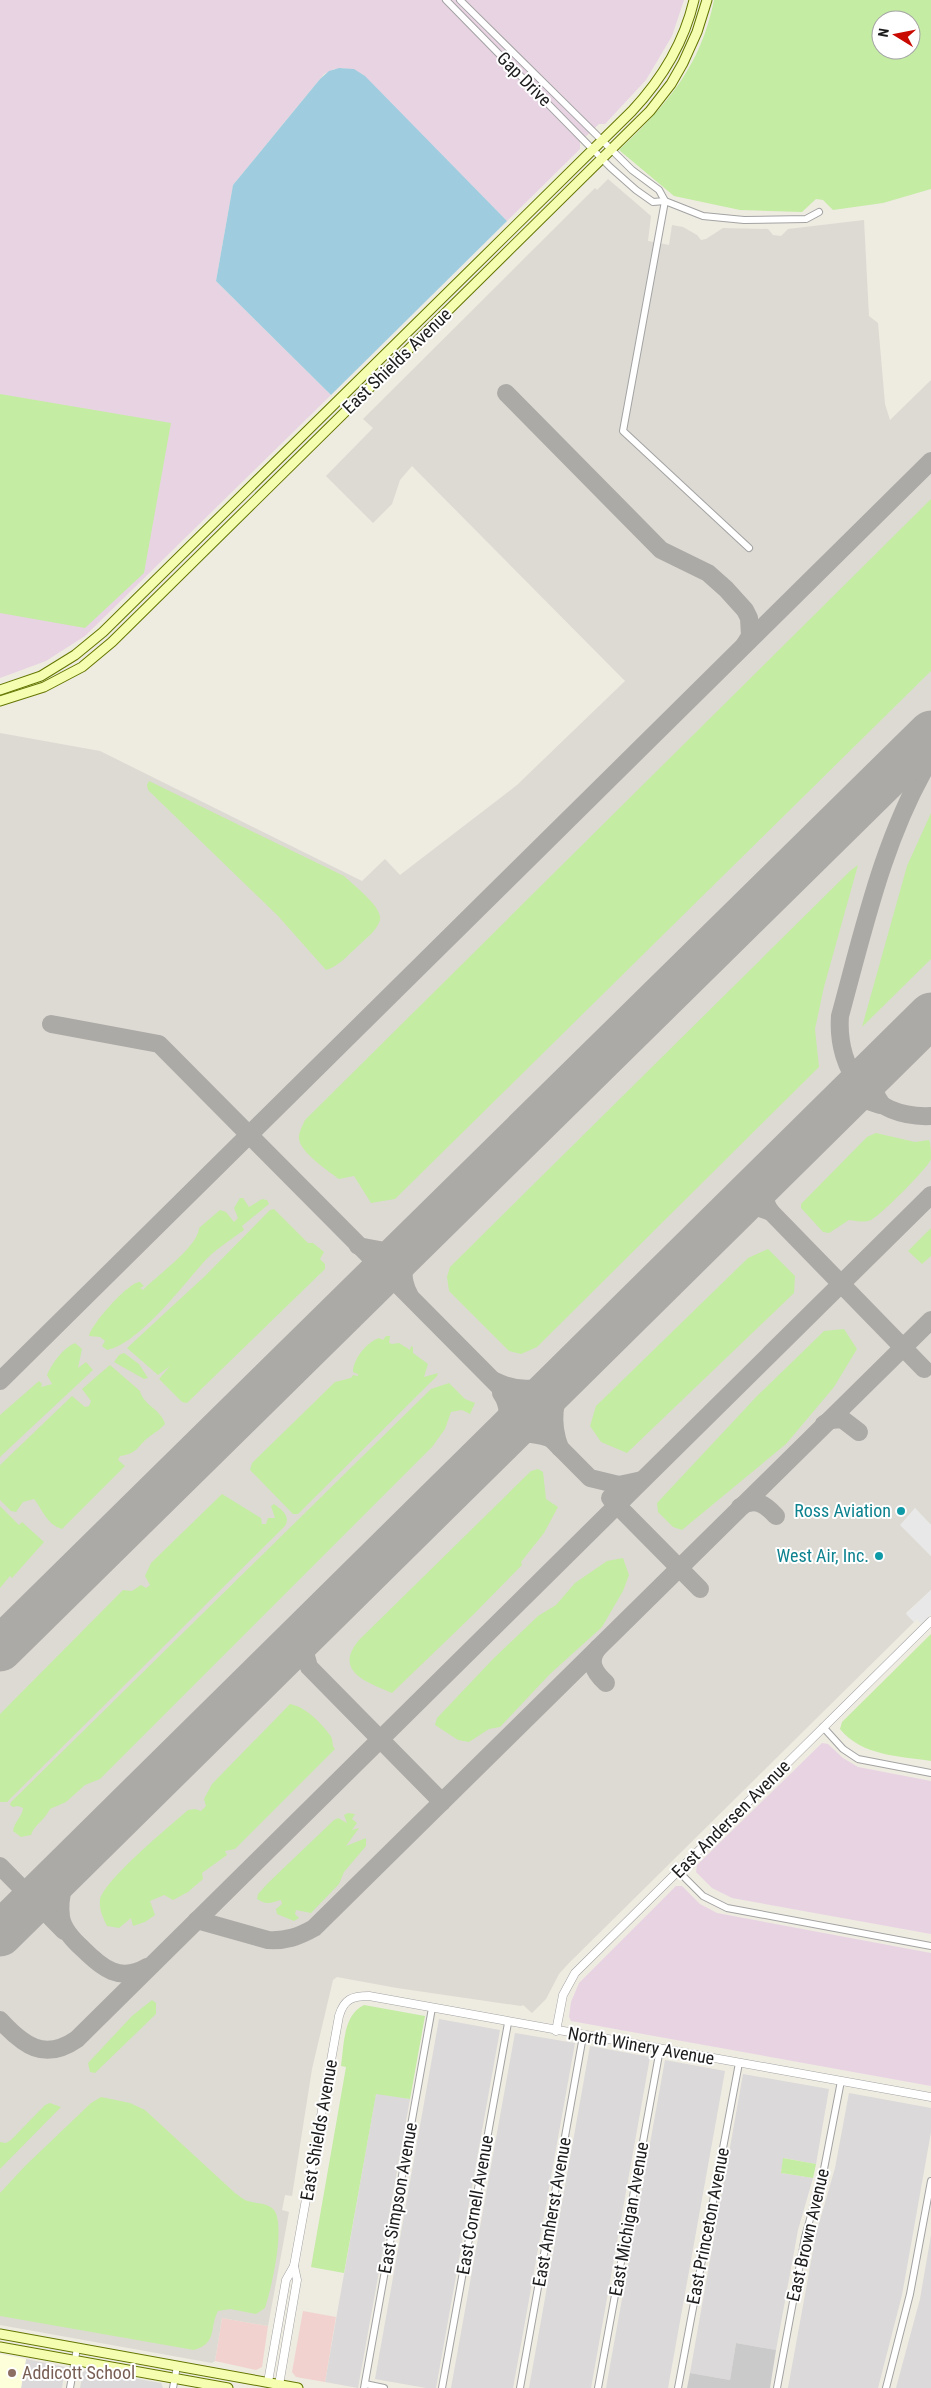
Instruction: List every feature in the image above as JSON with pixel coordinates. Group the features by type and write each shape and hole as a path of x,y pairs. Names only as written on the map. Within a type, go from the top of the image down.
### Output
{"main road":[{"name":"East Shields Avenue","path":"0,690 41,676 75,655 122,612 179,555 244,496 594,150 644,99 663,73 682,37 694,0"},
{"name":"East Shields Avenue","path":"0,701 44,687 82,667 132,622 602,159 650,111 671,84 695,38 707,0"},
{"path":"122,612 132,622"},
{"path":"0,2334 177,2366 267,2385 298,2388"},
{"path":"0,2347 75,2360 173,2383 228,2388"}],"street":[{"name":"Gap Drive","path":"446,0 602,159 626,182 653,202 665,201 703,216 744,220 806,219 819,212"},
{"name":"Gap Drive","path":"460,0 637,174 659,190 665,201"},
{"path":"513,69 521,61"},
{"path":"665,201 623,431 750,548"},
{"name":"East Andersen Avenue","path":"556,2031 563,1995 567,1984 575,1973 931,1621"},
{"path":"823,1728 844,1749 858,1759 931,1773"},
{"path":"678,1871 703,1896 727,1908 931,1946"},
{"name":"North Winery Avenue","path":"350,1998 369,1996 660,2050 931,2097"},
{"name":"East Shields Avenue","path":"267,2385 286,2280 294,2266 339,2016 343,2004 350,1998"},
{"name":"East Simpson Avenue","path":"364,2386 432,2008"},
{"name":"East Cornell Avenue","path":"442,2388 508,2022"},
{"name":"East Amherst Avenue","path":"520,2388 584,2036"},
{"name":"East Michigan Avenue","path":"598,2388 660,2050"},
{"name":"East Princeton Avenue","path":"678,2388 739,2063"},
{"name":"East Brown Avenue","path":"777,2388 805,2237 824,2169 841,2081"},
{"path":"886,2388 910,2294 931,2181"},
{"name":"East Shields Avenue","path":"279,2386 298,2280 294,2266"},
{"path":"70,2388 77,2348"},
{"path":"173,2383 177,2366"},
{"path":"364,2386 384,2388"}],"shaded area":[{"path":"0,0 684,0 672,36 646,80 605,124 599,124 580,142 580,149 507,221 362,74 344,68 334,69 324,74 233,185 216,281 331,395 85,636 46,661 0,678"},
{"path":"608,179 651,216 648,241 669,245 672,225 683,227 697,235 701,240 706,239 723,228 768,229 773,235 781,236 788,229 864,220 869,316 878,323 885,404 890,420 931,380 931,1525 915,1508 901,1525 931,1556 931,1590 906,1613 914,1622 569,1963 559,1974 546,1999 532,2013 523,2005 397,1988 337,1977 333,1980 312,2069 292,2196 285,2195 282,2210 289,2212 268,2326 222,2318 215,2361 212,2363 0,2325 0,733 100,751 362,881 385,859 400,875 517,785 625,681 412,466 400,480 392,504 373,523 326,476 373,428 363,419 595,188 597,190"},
{"path":"915,1508 931,1525 931,1556 900,1525"},
{"path":"931,1590 931,1614 921,1624 917,1619 914,1622 906,1614"},
{"path":"822,1743 828,1744 843,1758 858,1767 931,1781 931,1934 732,1898 712,1888 696,1872 697,1865"},
{"path":"676,1886 682,1886 700,1904 717,1913 931,1953 931,2086 571,2021 569,2017 571,2002 579,1983"},
{"path":"439,2019 500,2030 436,2388 426,2388 375,2379"},
{"path":"515,2033 575,2043 523,2333 513,2388 451,2388"},
{"path":"590,2046 650,2057 591,2388 529,2388"},
{"path":"665,2060 725,2071 668,2388 606,2388"},
{"path":"743,2074 829,2089 816,2164 784,2158 781,2173 813,2178 798,2230 776,2350 736,2343 730,2380 690,2373"},
{"path":"376,2093 410,2099 358,2388 325,2382"},
{"path":"849,2093 931,2108 931,2132 902,2295 878,2388 788,2388 816,2234 835,2168"},
{"path":"931,2235 931,2388 896,2388 920,2299"},
{"path":"303,2311 336,2317 325,2382 296,2377 292,2372"},
{"path":"222,2318 268,2326 262,2367 256,2370 215,2361"},
{"path":"736,2343 776,2350 770,2388 687,2388 690,2373 730,2380"},
{"name":"Addicott School","path":"0,2354 26,2359 21,2388 0,2388"},
{"path":"26,2359 65,2367 62,2388 21,2388"},
{"path":"86,2370 161,2383 163,2388 80,2388 83,2372"}],"green space":[{"path":"714,0 931,0 931,189 883,203 833,210 823,200 816,199 802,212 740,210 674,196 619,150 666,101 691,65 700,45"},
{"path":"0,394 171,423 144,573 85,628 0,613"},
{"path":"931,499 931,671 395,1199 371,1203 354,1176 339,1179 309,1155 304,1150 299,1139 305,1120"},
{"path":"149,781 344,876 377,909 380,920 376,928 343,960 326,970 278,916 148,790 147,785"},
{"path":"931,813 931,959 862,1027 907,866"},
{"path":"858,865 824,987 815,1029 819,1067 537,1347 521,1354 509,1351 449,1291 447,1277 450,1267"},
{"path":"876,1133 915,1142 929,1140 931,1159 904,1191 876,1217 863,1222 849,1220 829,1233 823,1232 801,1208 801,1204 867,1137"},
{"path":"240,1198 243,1198 249,1207 262,1199 267,1200 269,1204 242,1226 244,1230 207,1259 145,1327 119,1346 107,1350 102,1346 105,1341 100,1337 89,1336 96,1323 119,1296 134,1284 140,1282 144,1286 140,1288 143,1290 176,1261 192,1244 199,1228 220,1210 226,1212 234,1222 238,1218 234,1208"},
{"path":"274,1209 308,1243 313,1243 324,1252 320,1259 325,1264 325,1269 187,1403 182,1402 159,1379 170,1366 158,1375 127,1348 205,1276 270,1210"},
{"path":"931,1228 931,1256 922,1264 908,1251"},
{"path":"768,1249 795,1276 794,1293 627,1453 601,1442 590,1426 596,1406 748,1258"},
{"path":"844,1329 857,1349 834,1387 786,1444 682,1530 673,1527 658,1512 657,1503 757,1396 824,1331"},
{"path":"386,1336 390,1336 389,1343 399,1343 410,1350 411,1346 413,1347 413,1353 428,1364 424,1377 438,1373 437,1376 298,1514 293,1514 250,1470 252,1463 335,1382 351,1378 353,1375 358,1376 358,1374 353,1372 358,1357 374,1340 379,1338 383,1340"},
{"path":"75,1343 82,1349 78,1368 86,1362 93,1370 0,1457 0,1415 39,1381 42,1384 41,1387 52,1384 47,1375 52,1366 62,1352"},
{"path":"124,1353 139,1364 148,1378 144,1379 114,1362 119,1355"},
{"path":"110,1365 140,1391 165,1424 134,1451 120,1456 118,1460 125,1466 62,1529 52,1524 34,1499 23,1502 16,1512 11,1511 0,1500 0,1465 72,1396 85,1407 89,1406 91,1401 82,1389"},
{"path":"449,1383 465,1399 475,1403 470,1414 462,1410 451,1412 445,1429 432,1447 100,1779 85,1785 66,1802 50,1809 31,1835 21,1837 13,1831 23,1808 13,1807 10,1805 11,1802 431,1389"},
{"path":"538,1469 543,1472 546,1499 558,1507 544,1533 521,1562 522,1565 392,1693 363,1680 356,1674 351,1667 350,1660 352,1651 359,1640 531,1471"},
{"path":"222,1494 261,1518 262,1524 266,1524 268,1518 275,1518 271,1506 274,1504 283,1511 287,1522 7,1802 0,1802 0,1714 123,1590 132,1591 141,1585 146,1588 150,1585 145,1576 151,1563"},
{"path":"0,1506 19,1525 22,1522 44,1542 12,1578 10,1576 0,1588"},
{"path":"623,1558 629,1575 623,1591 602,1627 550,1674 500,1727 489,1729 469,1742 458,1740 435,1725 437,1718 493,1659 538,1616 556,1605 575,1583 607,1561"},
{"path":"931,1634 931,1761 894,1756 870,1750 849,1738 840,1729 842,1722"},
{"path":"290,1704 302,1708 317,1720 331,1737 335,1749 235,1849 225,1851 227,1855 202,1873 203,1879 188,1892 173,1900 164,1895 150,1901 155,1915 145,1922 133,1926 131,1918 119,1928 107,1926 101,1911 100,1900 104,1891 113,1880 188,1810 195,1809 201,1811 206,1806 204,1799 212,1784"},
{"path":"348,1813 355,1814 352,1819 357,1823 352,1830 359,1828 346,1846 366,1838 366,1846 344,1872 339,1884 311,1913 296,1910 295,1914 299,1918 294,1921 277,1914 276,1909 282,1904 281,1900 269,1903 257,1899 258,1894 268,1883 334,1820 338,1818 347,1823 344,1815"},
{"path":"152,2000 156,2003 156,2014 95,2073 90,2072 88,2063 132,2016"},
{"path":"364,2005 425,2016 410,2099 376,2094 344,2273 311,2267 346,2067 341,2066 344,2040 348,2023 352,2016"},
{"path":"101,2097 130,2103 145,2110 235,2193 251,2202 270,2207 277,2216 278,2241 276,2257 265,2308 256,2314 230,2309 218,2311 210,2339 202,2347 194,2350 0,2316 0,2193 25,2166 91,2103"},
{"path":"50,2103 61,2107 0,2169 0,2142 6,2143 11,2140 45,2105"},
{"path":"783,2158 816,2164 813,2178 781,2173"}],"water":[{"path":"339,68 354,69 365,76 507,221 331,395 216,281 233,185 320,79 329,71"}],"taxiway":[{"path":"506,393 661,550 708,573 726,589 745,610 749,618 750,636 745,644"},
{"path":"0,1381 931,461"},
{"path":"931,758 900,819 888,851 867,916 840,1016 840,1036 844,1056 851,1073 862,1088 875,1100 891,1110 910,1115 931,1116"},
{"path":"853,810 930,761"},
{"path":"51,1024 159,1044 590,1478 619,1485 642,1480"},
{"path":"881,1103 875,1092 875,1086 877,1076 886,1060"},
{"path":"841,1104 862,1099 880,1105"},
{"path":"772,1172 765,1192 766,1202 771,1212 924,1369"},
{"path":"0,2020 17,2037 35,2048 44,2050 54,2049 65,2046 77,2039 931,1195"},
{"path":"731,1212 754,1206 771,1212"},
{"path":"358,1246 385,1251 411,1244"},
{"path":"409,1294 404,1281 404,1269 411,1244"},
{"path":"197,1920 268,1940 292,1938 314,1928 931,1320"},
{"path":"495,1381 504,1385 531,1389 549,1385 565,1376"},
{"path":"560,1448 554,1420 558,1394 565,1376"},
{"path":"499,1441 507,1417 507,1405 501,1393"},
{"path":"824,1424 831,1420 842,1419 859,1432"},
{"path":"499,1441 524,1434 549,1438"},
{"path":"610,1498 700,1589"},
{"path":"740,1507 750,1502 760,1503 776,1516"},
{"path":"311,1627 304,1649 309,1667 442,1802"},
{"path":"598,1648 593,1658 593,1663 596,1671 606,1683"},
{"path":"76,1858 66,1879 61,1901 61,1917 66,1931 90,1956 112,1971 128,1974 147,1967"},
{"path":"0,1866 64,1931"}],"runway":[{"path":"0,1649 931,733"},
{"path":"0,1934 931,1015"}],"place":[{"name":"Ross Aviation","path":"901,1511"},
{"name":"West Air, Inc.","path":"879,1556"},
{"name":"Addicott School","path":"12,2373"}]}
